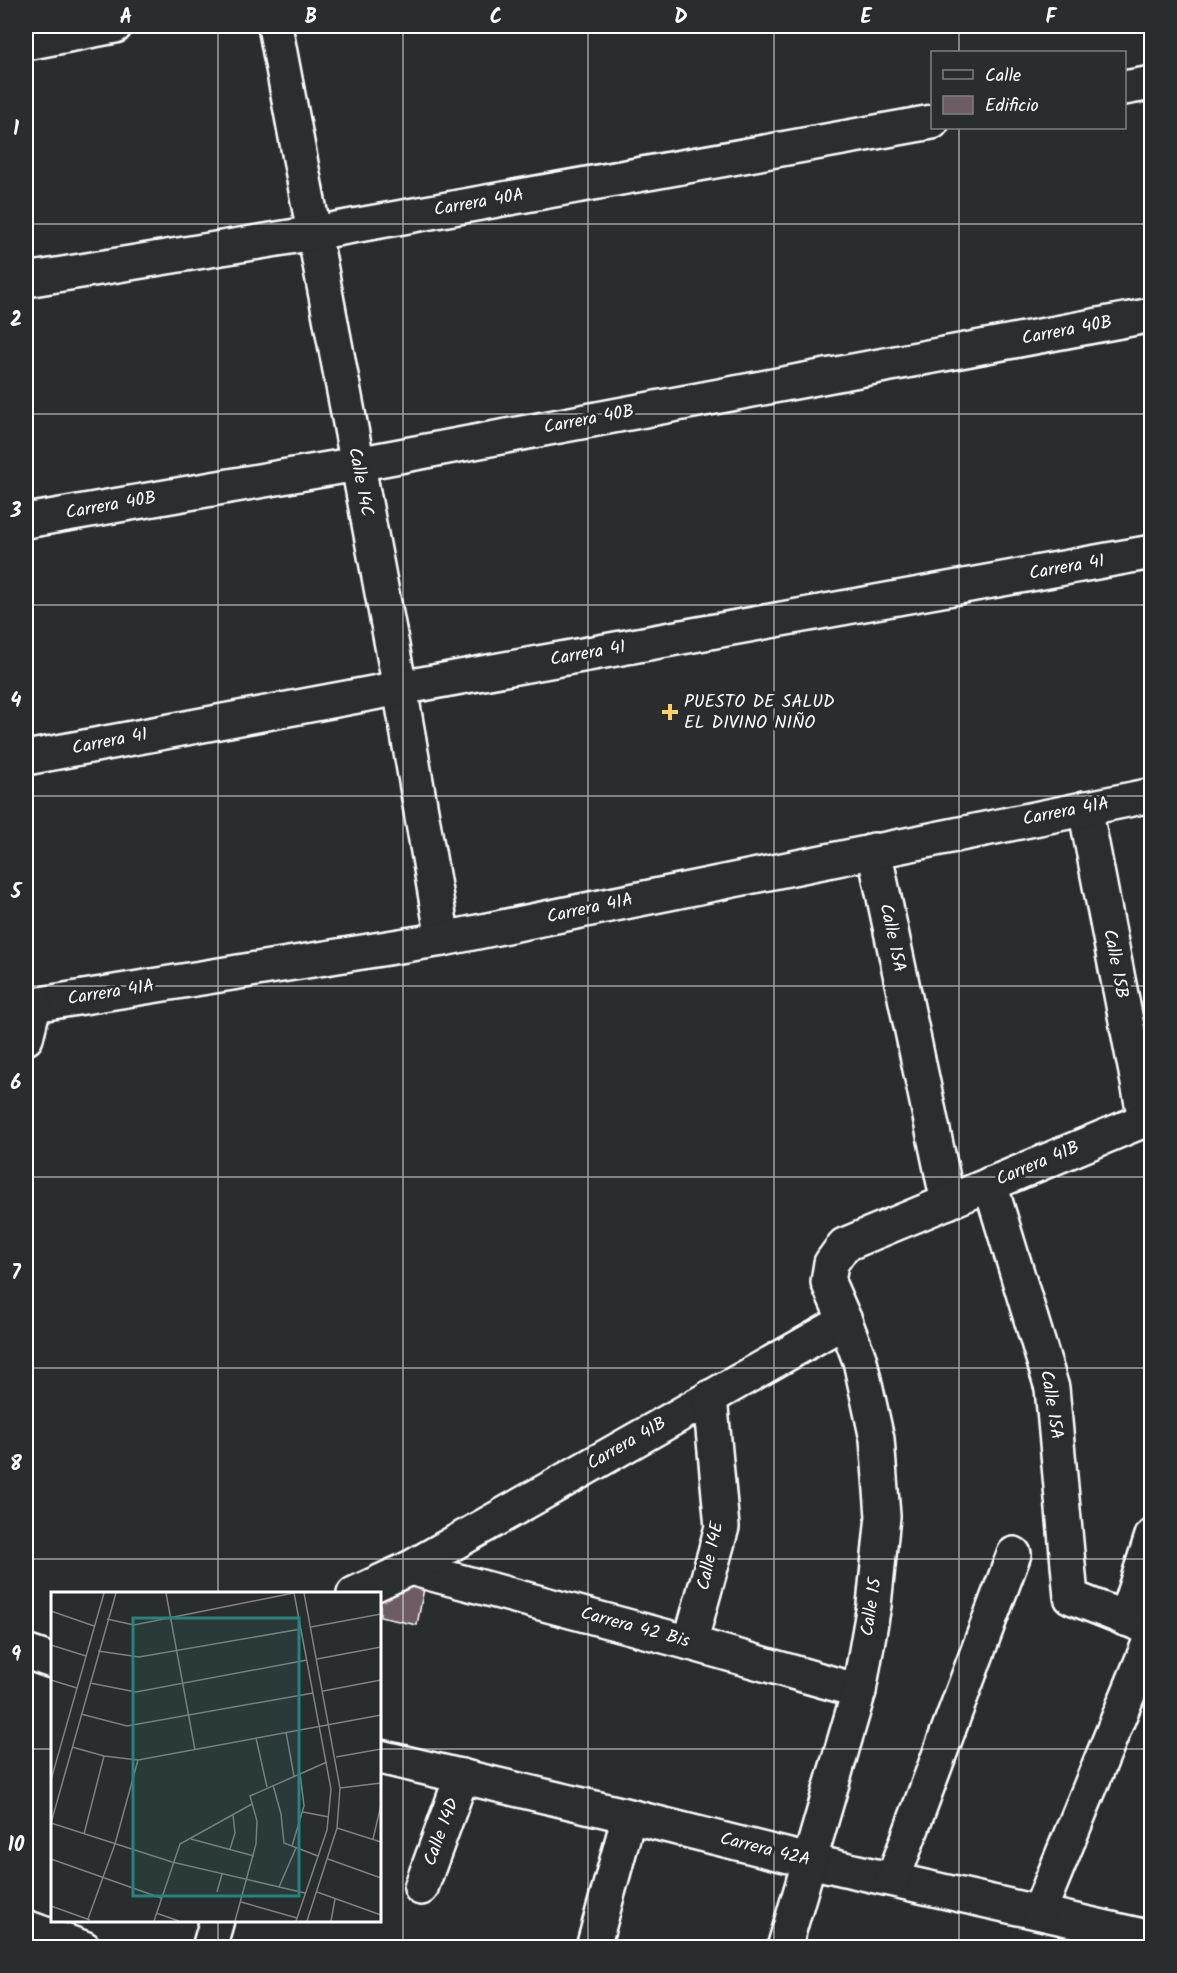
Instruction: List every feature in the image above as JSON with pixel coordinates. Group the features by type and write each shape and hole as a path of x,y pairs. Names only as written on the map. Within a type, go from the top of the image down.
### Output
{"street":[{"path":"26,43 115,26"},
{"name":"Calle 14C","path":"274,26 400,688 443,939"},
{"path":"1126,87 1152,83"},
{"name":"Carrera 40A","path":"26,280 314,233 931,122"},
{"name":"Carrera 40B","path":"26,521 357,464 1152,315"},
{"name":"Carrera 41","path":"26,758 1152,552"},
{"name":"Carrera 41A","path":"30,1005 443,939 1152,795"},
{"name":"Calle 15B","path":"1085,808 1148,1118"},
{"name":"Calle 15A","path":"874,850 948,1202"},
{"path":"26,1038 30,1005"},
{"name":"Carrera 41B","path":"831,1263 844,1245 1148,1118"},
{"name":"Calle 15A","path":"990,1184 1052,1388 1071,1597 1143,1628"},
{"name":"Calle 15","path":"784,1947 859,1691 874,1605 883,1516 877,1439 860,1361 828,1282 831,1263"},
{"name":"Carrera 41B","path":"411,1568 845,1320"},
{"name":"Calle 14E","path":"690,1643 722,1527 710,1397"},
{"path":"1039,1912 1143,1628 1152,1536"},
{"path":"893,1879 1014,1554"},
{"path":"356,1592 411,1568"},
{"name":"Carrera 42 Bis","path":"411,1568 859,1691"},
{"path":"26,1652 51,1661"},
{"name":"Carrera 42A","path":"381,1757 809,1861 1152,1938"},
{"name":"Calle 14D","path":"422,1888 462,1776"},
{"path":"594,1944 629,1816"},
{"path":"209,1947 216,1922"},
{"path":"26,1927 84,1947"}],"building":[{"path":"408,1579 425,1583 417,1625 381,1617 381,1593"}],"place":[{"name":"PUESTO DE SALUD EL DIVINO NIÑO","path":"670,712"}]}
